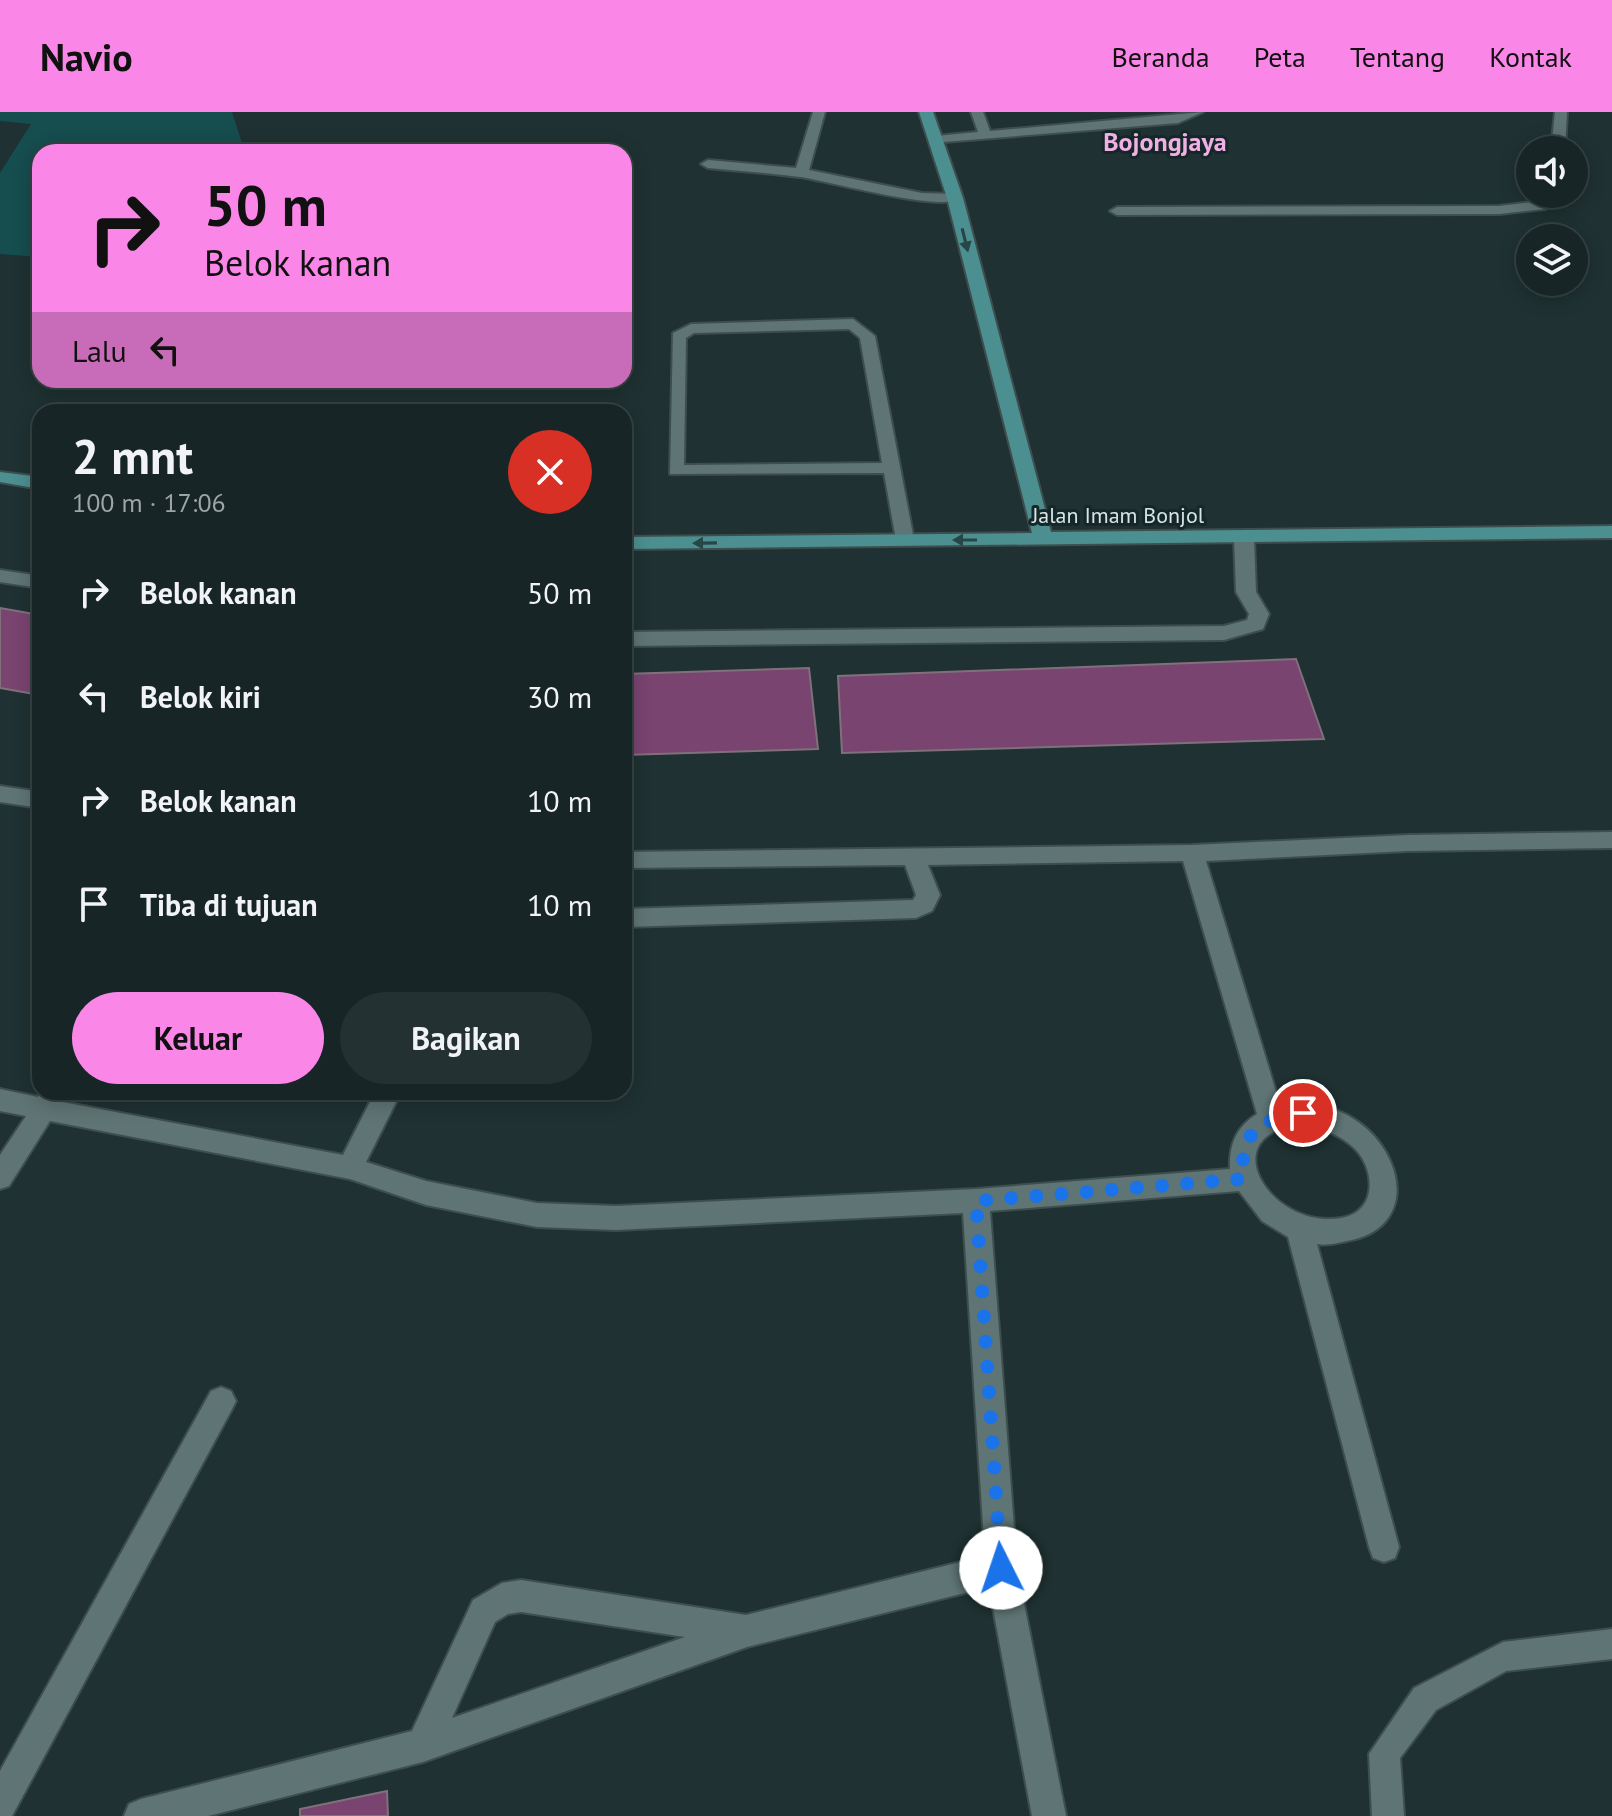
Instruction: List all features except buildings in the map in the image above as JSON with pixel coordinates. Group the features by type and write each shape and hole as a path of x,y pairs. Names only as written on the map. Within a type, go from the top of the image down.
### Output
{"main road":[{"path":"926,112 955,198 1043,540"},
{"path":"0,477 32,482"},
{"name":"Jalan Imam Bonjol","path":"632,543 1612,532"}],"street":[{"path":"632,639 1224,633 1256,624 1259,614 1246,592 1244,538"},
{"path":"0,576 32,581"},
{"path":"0,794 32,799"},
{"path":"632,860 1192,853 1408,843 1612,840"},
{"path":"1192,853 1271,1118"},
{"path":"632,918 916,909 924,905 928,895 913,855"},
{"path":"0,1100 49,1100 350,1168 426,1193 537,1215 616,1218 976,1201 1243,1179"},
{"path":"0,1178 49,1100"},
{"path":"350,1168 384,1100"},
{"path":"1303,1113 1337,1121 1366,1141 1383,1169 1383,1199 1367,1223 1337,1234 1300,1231 1265,1210 1243,1179 1242,1154 1251,1132 1271,1118 1303,1113"},
{"path":"976,1201 1001,1568 1049,1816"},
{"path":"1300,1231 1384,1547"},
{"path":"0,1804 221,1401"},
{"path":"141,1816 423,1745 747,1631 1001,1568"},
{"path":"423,1745 484,1611 502,1599 521,1596 747,1631"}],"lane":[{"path":"801,173 819,112"},
{"path":"977,112 986,137"},
{"path":"936,140 1197,112"},
{"path":"1559,136 1561,112"},
{"path":"708,164 801,173 922,197 955,198"},
{"path":"1117,211 1517,208"},
{"path":"890,468 676,470 678,336 691,329 853,324 862,329 867,336 905,540"},
{"path":"1388,1816 1384,1754 1425,1699 1503,1657 1612,1644"}],"shaded area":[{"path":"0,112 232,112 242,143 259,144 32,144 32,256 0,254 0,173 31,124 0,121"}],"district":[{"name":"Bojongjaya","path":"1165,142"}],"route":[{"path":"1001,1568 976,1201 1243,1179 1242,1154 1251,1132 1271,1118 1303,1113"}]}
